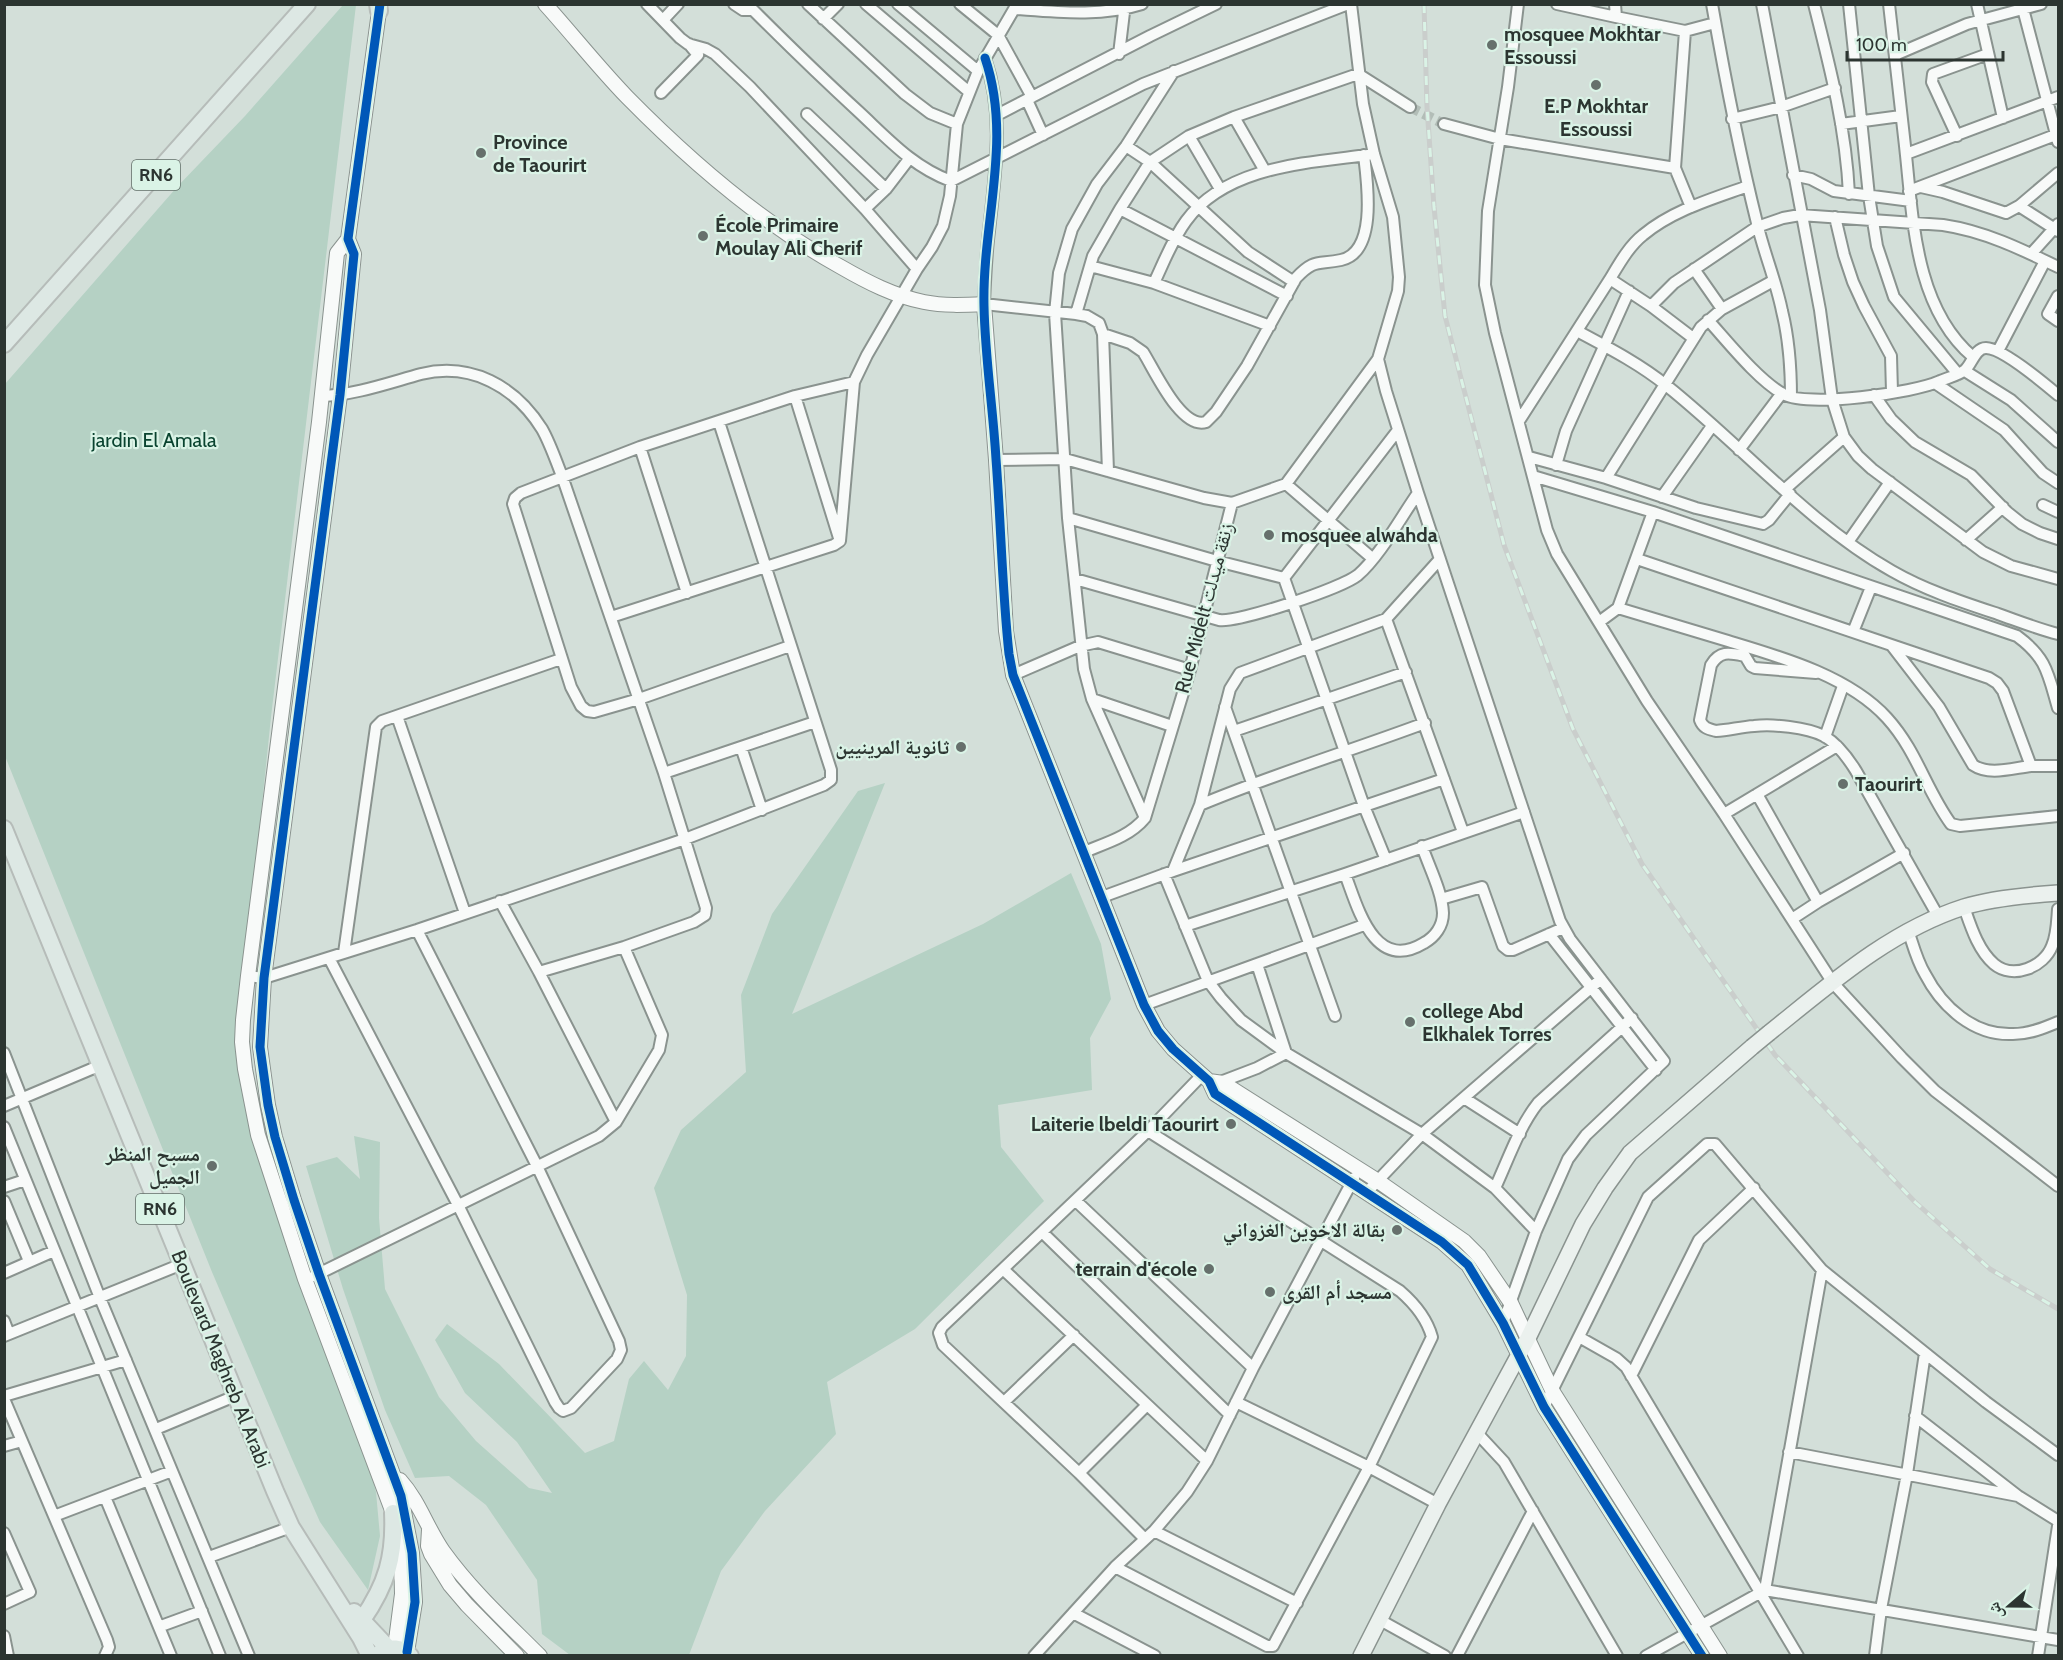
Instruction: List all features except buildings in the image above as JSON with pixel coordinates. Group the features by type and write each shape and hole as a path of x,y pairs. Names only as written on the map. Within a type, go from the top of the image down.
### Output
{"main road":[{"name":"RN6","path":"4,344 307,4"},
{"name":"Boulevard Maghreb Al Arabi","path":"4,829 235,1396 291,1527 370,1656"},
{"path":"1361,1656 1438,1504 1528,1338 1583,1224 1622,1163 1642,1142 1769,1033 1833,983 1908,930 1964,907 2058,893"},
{"path":"362,1620 375,1601 392,1558 393,1513"},
{"name":"Boulevard Maghreb Al Arabi","path":"326,1584 395,1652"}],"street":[{"path":"545,4 626,96 683,150 751,207 819,255 880,288 925,303 984,304 1076,314 1099,323 1103,334 1108,471"},
{"path":"647,4 698,55 661,93"},
{"path":"663,20 678,4"},
{"path":"734,4 743,10 755,7 814,71 909,159 951,181"},
{"path":"808,4 905,94 930,113 957,124"},
{"path":"823,19 838,4"},
{"path":"866,4 968,92"},
{"path":"898,4 978,70"},
{"path":"960,4 998,36 1030,99 1043,135"},
{"path":"840,541 854,382 867,355 943,226 949,206 957,124 978,70 1016,7 1080,12 1142,4"},
{"path":"998,115 1216,4"},
{"path":"951,181 1128,91 1174,71 1350,4 1369,154 1368,216 1359,245 1347,258 1318,262 1306,267 1294,282 1247,366 1211,419 1202,423 1192,421 1175,403 1138,347 1103,334"},
{"path":"1518,4 1488,211 1485,285 1490,314 1547,530 1557,554 1647,701 1724,814 1833,983 1935,1091 2058,1186"},
{"path":"1557,4 1685,32 1715,23"},
{"path":"1615,4 1616,17"},
{"path":"1712,4 1732,119 1757,227 1782,310 1790,360 1786,395 1739,450"},
{"path":"1762,4 1820,310 1832,399 1844,436 1858,456 1983,552 2011,566 2058,579"},
{"path":"1814,4 1835,88 1846,150 1849,194"},
{"path":"1849,4 1869,196 1877,246 1894,297 1961,372 2011,400 2058,442"},
{"path":"1889,4 1913,224 1922,271 1935,304 1952,337 1973,357"},
{"path":"1977,4 2003,118"},
{"path":"1895,56 1980,19 2041,4"},
{"path":"379,7 348,239 354,254 340,395 264,978 260,1047 268,1105 283,1165 319,1274 395,1474 401,1496 412,1553 415,1602 395,1652"},
{"path":"1119,54 1125,7"},
{"path":"1793,175 1810,179 1828,189 1849,194 1910,196 1922,187 2057,137 2022,7"},
{"path":"1685,32 1675,168 1691,207"},
{"path":"688,44 706,49 723,61 865,209 917,269"},
{"path":"1957,136 1932,82 1933,74 1988,54"},
{"path":"985,58 998,115 998,156 988,235 984,304 1006,631 1013,675 1144,1005 1158,1031 1173,1049 1212,1083 1457,1254 1468,1265 1503,1323 1544,1407 1702,1656"},
{"path":"1084,852 1121,837 1145,818 1092,699 1080,646 1068,518 1055,313 1059,273 1072,229 1097,184 1126,146 1174,71"},
{"path":"1358,74 1410,107"},
{"path":"1076,314 1090,266 1101,241 1150,162 1189,136 1234,117 1358,74"},
{"path":"1732,119 1781,107 1835,88"},
{"path":"1906,154 2058,97"},
{"path":"807,114 886,189"},
{"path":"1841,124 1902,116"},
{"path":"1234,117 1265,171"},
{"path":"1444,124 1500,139 1675,168"},
{"path":"1189,136 1220,189"},
{"path":"1126,146 1150,162 1248,252 1294,282"},
{"path":"1154,283 1175,238 1198,207 1220,189 1265,171 1369,154"},
{"path":"1369,154 1393,217 1399,277 1395,307 1378,359 1287,484 1372,558"},
{"path":"865,209 886,189 909,159"},
{"path":"1922,187 2006,213 2019,206 2058,173"},
{"path":"1519,421 1631,247 1643,235 1691,207 1748,186"},
{"path":"2019,206 2057,228 2031,254"},
{"path":"1120,209 1287,296"},
{"path":"1651,306 1674,283 1757,227 1800,214 1963,228 1984,234 2058,267"},
{"path":"1835,218 1853,282 1891,356 1892,392"},
{"path":"348,239 337,253 305,528 248,976 242,1042 250,1096 261,1146 305,1279 393,1513 401,1553 402,1594 395,1652"},
{"path":"1998,351 2044,261"},
{"path":"1090,266 1154,283 1270,326"},
{"path":"1694,269 1722,309"},
{"path":"1610,279 1693,338"},
{"path":"1606,478 1693,338 1708,320 1722,309 1773,281"},
{"path":"1556,465 1566,431 1629,291"},
{"path":"2058,296 2048,314 2058,321"},
{"path":"1708,320 1755,370 1786,395 1832,399 1874,395 1935,383 1961,372 1982,348 1989,348 1998,351 2058,395"},
{"path":"1577,331 1605,346 1665,385 1848,542 1891,570 1954,600 2058,634"},
{"path":"1378,359 1418,493 1563,928 1663,1058 1662,1064 1586,1135 1568,1159 1536,1232 1503,1323"},
{"path":"321,396 340,395 422,374 459,370 476,374 502,386 526,408 543,431 562,476 664,773 706,908 705,915 694,922 624,947 539,972"},
{"path":"790,646 639,699 594,712 587,711 581,706 574,693 561,659 513,504 515,498 521,493 640,447 795,396 854,382"},
{"path":"1935,383 2004,430 2043,473 2058,483"},
{"path":"1874,395 1904,433 1971,475 2022,524 2058,539"},
{"path":"795,396 840,541"},
{"path":"248,976 264,978 417,930 685,839 824,785 831,780 831,770 718,422"},
{"path":"1662,498 1712,426"},
{"path":"1284,578 1398,430"},
{"path":"1529,457 1606,478 1696,508 1763,524 1769,520 1787,492 1844,436"},
{"path":"640,447 687,593"},
{"path":"996,460 1065,459 1204,498 1232,503"},
{"path":"1533,476 1653,512 2017,636 2034,649 2043,662 2058,708"},
{"path":"1848,542 1890,482"},
{"name":"Rue Midelt زنقة ميدلت","path":"1145,818 1190,670 1232,503 1287,484"},
{"path":"1075,579 1219,620 1231,620 1293,601 1356,576 1372,558 1418,493"},
{"path":"2043,505 2058,512"},
{"path":"1966,540 2003,507"},
{"path":"1599,622 1618,608 1653,512"},
{"path":"1068,518 1284,578"},
{"path":"305,528 323,530"},
{"path":"611,616 766,568 840,541"},
{"path":"1440,559 1386,619 1240,673 1230,689 1200,805 1168,872 1185,926 1208,981 1241,1020 1286,1053 1422,1134 1495,1188 1536,1232"},
{"path":"1636,559 1989,678 2003,691 2031,766"},
{"path":"1284,578 1364,806 1386,860"},
{"path":"1853,632 1871,586"},
{"path":"1618,608 1795,661 1869,701 1902,737 1916,758 1951,824 1960,826 2058,816"},
{"path":"1386,619 1463,832"},
{"path":"1013,675 1080,646 1098,642 1190,670"},
{"path":"1892,645 1945,716 1973,765 1981,770 1989,771 2031,766 2058,766"},
{"path":"1819,673 1755,668 1745,656 1729,652 1720,654 1711,665 1700,720 1705,727 1716,731 1775,725 1825,736 1848,757 1938,916"},
{"path":"344,953 376,726 382,721 561,659"},
{"path":"1234,731 1406,672"},
{"path":"1825,736 1843,686"},
{"path":"1092,699 1172,726"},
{"path":"1225,707 1335,1016"},
{"path":"397,716 465,913"},
{"path":"664,773 815,722"},
{"path":"1200,805 1253,783 1346,753 1425,723"},
{"path":"1724,814 1837,746"},
{"path":"741,747 762,810"},
{"path":"1102,897 1168,872 1444,779"},
{"path":"1757,794 1818,902"},
{"path":"1185,926 1524,812"},
{"path":"1345,874 1364,924 1376,941 1401,951 1416,948 1431,939 1439,928 1443,915 1441,899 1422,846"},
{"path":"1792,919 1904,853"},
{"path":"1441,899 1482,886 1503,946 1508,950 1513,950 1563,928"},
{"path":"500,901 616,1122"},
{"path":"1964,907 1974,936 1984,953 1994,964 2004,970 2016,971 2031,968 2052,948 2056,934 2058,909"},
{"path":"1144,1005 1364,924"},
{"path":"329,958 458,1205 555,1402 563,1411 571,1408 617,1359 621,1350 620,1341 537,1166 417,930"},
{"path":"1908,930 1924,973 1939,997 1954,1014 1975,1026 2013,1034 2039,1030 2058,1022"},
{"path":"1549,934 1656,1070"},
{"path":"305,1279 599,1136 616,1122 659,1050 662,1035 624,947"},
{"path":"1257,964 1286,1053"},
{"path":"1367,1192 1422,1134 1601,979"},
{"path":"1495,1188 1531,1112 1538,1103 1632,1018"},
{"path":"4,1053 100,1298 249,1656"},
{"path":"1145,1539 1080,1473 943,1346 939,1333 942,1327 1148,1131 1212,1083 1257,1068 1286,1053"},
{"path":"4,1106 101,1065"},
{"path":"1212,1083 1378,1181 1464,1241 1479,1256 1511,1303 1553,1392 1720,1656"},
{"path":"1464,1098 1520,1134"},
{"path":"4,1127 220,1656"},
{"path":"1115,1567 1266,1646 1273,1646 1369,1467 1432,1337 1422,1314 1411,1300 1148,1131"},
{"path":"1544,1407 1648,1197 1707,1144 1715,1144 1822,1270 1986,1402 2058,1455"},
{"path":"1034,1656 1115,1567 1154,1531 1186,1492 1207,1461 1253,1368 1359,1170"},
{"path":"4,1187 25,1180"},
{"path":"1631,1376 1699,1240 1754,1188"},
{"path":"4,1201 29,1262"},
{"path":"1076,1201 1253,1368"},
{"path":"1043,1233 1230,1415"},
{"path":"4,1273 54,1251"},
{"path":"4,1321 7,1335 182,1264"},
{"path":"1004,1270 1207,1461"},
{"path":"1762,1592 1822,1270"},
{"path":"1004,1402 1074,1335"},
{"path":"1578,1337 1617,1358 1626,1367 1798,1656"},
{"path":"1875,1656 1881,1609 1907,1474 1925,1353"},
{"path":"105,1656 109,1647 107,1640 4,1398 126,1360"},
{"path":"156,1429 235,1396"},
{"path":"1236,1402 1369,1467 1438,1504"},
{"path":"1080,1473 1146,1406"},
{"path":"1915,1416 2018,1496 2058,1521"},
{"path":"1477,1433 1504,1462 1617,1656"},
{"path":"4,1446 22,1441"},
{"path":"1789,1452 2018,1496"},
{"path":"54,1516 172,1471"},
{"path":"395,1474 416,1501 429,1530 462,1577 540,1656"},
{"path":"105,1497 161,1626 171,1656"},
{"path":"1457,1656 1533,1511"},
{"path":"2038,1656 2058,1526"},
{"path":"209,1557 291,1527"},
{"path":"429,1530 431,1554 450,1585 517,1656"},
{"path":"1154,1531 1297,1604"},
{"path":"4,1533 9,1559 30,1592 4,1604"},
{"path":"1646,1656 1762,1592 1881,1609 2058,1640"},
{"path":"161,1626 202,1611"},
{"path":"1073,1613 1155,1656"},
{"path":"1380,1620 1445,1656"},
{"path":"4,1636 8,1656"}],"green space":[{"name":"jardin El Amala","path":"343,5 356,5 271,717 243,987 253,1130 362,1437 376,1492 380,1536 368,1590 320,1522 292,1459 212,1272 5,756 5,384 177,187 245,116"},
{"path":"885,783 792,1014 983,924 1071,873 1101,944 1111,999 1090,1038 1092,1090 998,1105 1001,1147 1044,1201 915,1329 827,1382 836,1434 765,1511 721,1571 689,1655 570,1655 542,1634 537,1580 486,1505 449,1476 415,1478 385,1410 343,1289 306,1166 337,1157 360,1179 354,1136 380,1142 379,1218 385,1289 439,1397 476,1441 529,1488 552,1493 517,1442 465,1393 435,1340 447,1324 499,1364 585,1453 614,1441 629,1379 644,1361 668,1390 686,1356 687,1295 654,1188 681,1130 746,1072 741,995 772,914 858,791"}],"tunnel":[{"path":"1410,107 1444,124"}],"railway":[{"path":"1424,4 1427,107 1445,316 1504,545 1573,729 1642,864 1775,1055 1915,1202 1990,1269 2058,1309"}],"cycle path":[{"path":"380,4 348,239 354,254 340,395 264,978 260,1047 275,1137 294,1200 401,1496 412,1553 415,1602 407,1652"},
{"path":"985,58 993,89 996,150 987,243 984,306 1009,654 1013,675 1144,1005 1158,1031 1173,1049 1209,1081 1215,1094 1442,1242 1468,1265 1503,1323 1544,1407 1702,1656"}],"place":[{"name":"mosquee Mokhtar Essoussi","path":"1492,45"},
{"name":"E.P Mokhtar Essoussi","path":"1596,85"},
{"name":"Province de Taourirt","path":"481,153"},
{"name":"École Primaire Moulay Ali Cherif","path":"703,236"},
{"name":"mosquee alwahda","path":"1269,535"},
{"name":"ثانوية المرينيين","path":"961,747"},
{"name":"Taourirt","path":"1843,784"},
{"name":"college Abd Elkhalek Torres","path":"1410,1022"},
{"name":"Laiterie lbeldi Taourirt","path":"1231,1124"},
{"name":"مسبح المنظر الجميل","path":"212,1166"},
{"name":"بقالة الاخوين الغزواني","path":"1397,1230"},
{"name":"terrain d'école","path":"1209,1269"},
{"name":"مسجد أم القرى","path":"1270,1292"}]}
